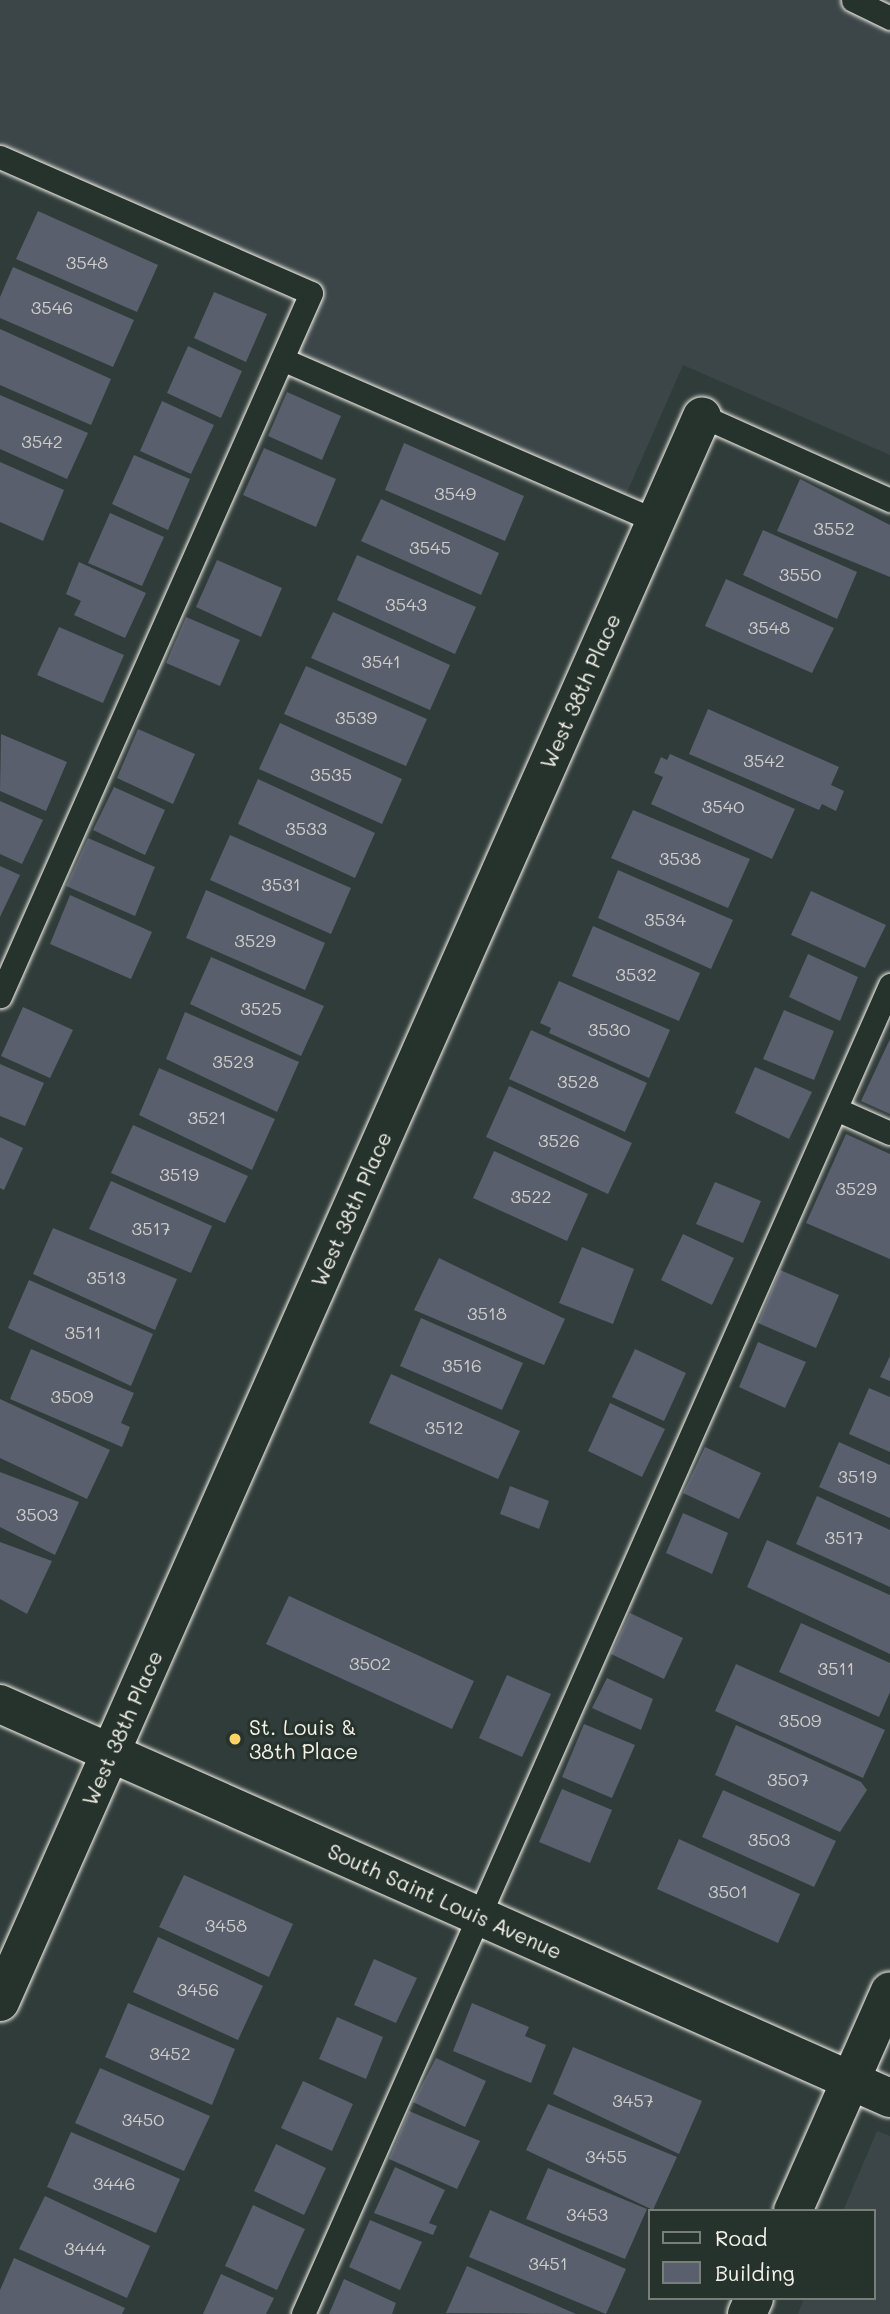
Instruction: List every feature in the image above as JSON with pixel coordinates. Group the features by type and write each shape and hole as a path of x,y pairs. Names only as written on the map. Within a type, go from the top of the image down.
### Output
{"street":[{"name":"West 38th Place","path":"0,2002 702,416"},
{"name":"South Saint Louis Avenue","path":"0,1704 890,2098"},
{"path":"794,2209 890,1991"}],"lane":[{"path":"853,0 890,18"},
{"path":"0,157 312,293 0,996"},
{"path":"282,359 656,521"},
{"path":"702,416 890,500"},
{"path":"303,2314 890,985"},
{"path":"836,1109 890,1133"}],"shaded area":[{"path":"0,0 890,0 890,455 683,365 621,506 282,359 311,294 0,157"},
{"path":"877,2131 890,2136 890,2314 798,2314 803,2300 876,2300 876,2209 844,2209"}],"building":[{"path":"38,211 158,265 137,312 16,259"},
{"path":"13,267 134,320 113,367 0,318 0,297"},
{"path":"214,292 267,314 246,362 194,338"},
{"path":"0,329 111,379 91,425 0,385"},
{"path":"188,346 242,371 221,418 167,393"},
{"path":"287,392 341,416 322,460 268,436"},
{"path":"0,395 88,433 67,479 0,449"},
{"path":"162,401 214,425 191,474 140,451"},
{"path":"404,443 524,496 505,541 385,490"},
{"path":"264,448 336,479 316,527 243,495"},
{"path":"134,455 190,479 168,530 112,504"},
{"path":"0,462 64,490 43,541 0,522"},
{"path":"800,479 890,525 890,577 777,531"},
{"path":"381,499 499,553 481,595 361,541"},
{"path":"110,513 164,537 142,586 88,563"},
{"path":"763,530 857,572 837,619 743,575"},
{"path":"357,555 476,607 455,654 337,600"},
{"path":"217,560 282,588 261,637 196,607"},
{"path":"79,562 146,593 125,638 74,615 81,601 66,594"},
{"path":"726,579 834,628 812,673 705,626"},
{"path":"333,612 450,665 430,710 311,658"},
{"path":"186,617 240,640 220,686 166,663"},
{"path":"59,627 124,655 103,703 37,675"},
{"path":"306,666 427,719 406,766 284,714"},
{"path":"708,709 839,767 831,785 844,791 836,811 822,804 819,810 689,754"},
{"path":"280,723 402,779 382,824 259,769"},
{"path":"138,729 195,754 173,804 117,778"},
{"path":"1,734 67,762 46,811 0,791"},
{"path":"670,754 795,809 772,859 651,804 663,777 654,773 661,757 667,760"},
{"path":"258,779 375,833 355,878 238,824"},
{"path":"114,787 165,810 145,855 93,830"},
{"path":"0,801 43,820 22,864 0,854"},
{"path":"633,810 750,859 728,908 611,858"},
{"path":"230,835 351,888 331,934 210,880"},
{"path":"88,838 155,867 135,916 66,886"},
{"path":"0,866 20,875 0,917"},
{"path":"618,870 733,920 711,969 598,918"},
{"path":"206,890 325,943 305,990 186,938"},
{"path":"811,891 886,925 865,968 791,935"},
{"path":"70,895 152,932 131,979 50,944"},
{"path":"593,926 700,973 679,1021 572,976"},
{"path":"808,954 858,977 840,1021 789,997"},
{"path":"211,957 324,1006 301,1056 190,1004"},
{"path":"559,981 670,1030 649,1078 549,1033 551,1028 540,1023"},
{"path":"23,1007 73,1030 50,1078 1,1056"},
{"path":"784,1010 834,1031 814,1080 763,1059"},
{"path":"185,1012 299,1062 277,1112 166,1059"},
{"path":"531,1030 647,1083 625,1132 509,1079"},
{"path":"890,1039 890,1114 861,1101"},
{"path":"0,1064 44,1083 25,1126 0,1116"},
{"path":"755,1067 812,1092 789,1139 735,1113"},
{"path":"159,1068 275,1119 252,1170 139,1115"},
{"path":"509,1086 632,1143 608,1194 486,1137"},
{"path":"133,1125 248,1176 225,1223 111,1173"},
{"path":"846,1134 890,1154 890,1259 806,1223"},
{"path":"0,1137 23,1148 4,1190 0,1188"},
{"path":"494,1151 588,1194 567,1241 473,1198"},
{"path":"111,1181 212,1226 191,1273 89,1229"},
{"path":"715,1182 761,1201 743,1243 696,1224"},
{"path":"53,1228 177,1279 155,1330 33,1274"},
{"path":"683,1234 734,1258 712,1305 661,1280"},
{"path":"582,1247 634,1269 613,1324 559,1303"},
{"path":"439,1258 565,1319 544,1365 414,1310"},
{"path":"780,1270 839,1295 816,1348 758,1323"},
{"path":"29,1280 153,1334 131,1386 8,1328"},
{"path":"421,1318 523,1363 502,1410 400,1366"},
{"path":"758,1342 806,1362 785,1408 739,1387"},
{"path":"31,1349 134,1393 121,1423 130,1427 122,1447 10,1399"},
{"path":"635,1349 686,1373 664,1421 612,1397"},
{"path":"890,1356 890,1381 880,1377"},
{"path":"391,1374 520,1431 498,1479 369,1423"},
{"path":"869,1388 890,1397 890,1452 849,1434"},
{"path":"0,1399 110,1450 87,1499 0,1458"},
{"path":"610,1403 665,1429 642,1477 588,1451"},
{"path":"839,1442 890,1465 890,1518 819,1487"},
{"path":"705,1447 761,1473 739,1519 683,1493"},
{"path":"0,1472 79,1502 55,1555 0,1527"},
{"path":"510,1486 549,1501 539,1529 500,1514"},
{"path":"817,1496 890,1530 890,1587 796,1544"},
{"path":"683,1513 728,1533 712,1574 666,1553"},
{"path":"767,1540 890,1595 890,1654 747,1587"},
{"path":"0,1542 52,1561 27,1614 0,1599"},
{"path":"289,1596 474,1681 452,1729 266,1644"},
{"path":"630,1613 683,1638 664,1679 611,1654"},
{"path":"801,1623 890,1663 890,1692 879,1717 779,1672"},
{"path":"736,1664 885,1730 863,1778 715,1711"},
{"path":"507,1675 551,1694 522,1757 479,1738"},
{"path":"607,1678 653,1699 641,1730 592,1708"},
{"path":"584,1724 635,1745 612,1798 562,1777"},
{"path":"736,1725 861,1782 867,1790 840,1832 715,1775"},
{"path":"562,1789 612,1810 590,1863 539,1842"},
{"path":"723,1790 836,1841 814,1887 702,1837"},
{"path":"679,1839 800,1894 778,1943 657,1889"},
{"path":"184,1875 293,1924 269,1977 159,1927"},
{"path":"158,1937 263,1986 238,2040 133,1992"},
{"path":"374,1959 417,1978 396,2023 354,2005"},
{"path":"128,2003 235,2049 212,2105 105,2057"},
{"path":"472,2003 529,2027 525,2036 546,2045 531,2083 453,2051"},
{"path":"337,2017 383,2037 366,2079 319,2059"},
{"path":"573,2047 702,2101 679,2154 553,2094"},
{"path":"436,2058 486,2081 465,2127 413,2102"},
{"path":"100,2068 210,2116 184,2171 75,2123"},
{"path":"303,2081 353,2104 332,2151 281,2128"},
{"path":"548,2104 677,2157 653,2209 651,2209 526,2150"},
{"path":"409,2111 480,2141 457,2189 389,2159"},
{"path":"71,2132 180,2179 156,2233 47,2187"},
{"path":"276,2144 326,2168 304,2215 254,2191"},
{"path":"395,2167 445,2190 429,2223 437,2226 433,2235 374,2213"},
{"path":"548,2168 647,2209 625,2259 526,2219"},
{"path":"45,2196 150,2246 127,2298 19,2249"},
{"path":"253,2205 305,2229 277,2290 225,2266"},
{"path":"490,2210 626,2269 606,2314 469,2257"},
{"path":"370,2220 422,2242 400,2290 349,2267"},
{"path":"14,2258 125,2308 122,2314 0,2314 0,2290"},
{"path":"467,2266 576,2314 446,2313"},
{"path":"221,2274 274,2298 266,2314 203,2314"},
{"path":"344,2279 396,2303 392,2314 329,2314"}],"place":[{"name":"St. Louis & 38th Place","path":"235,1739"}]}
